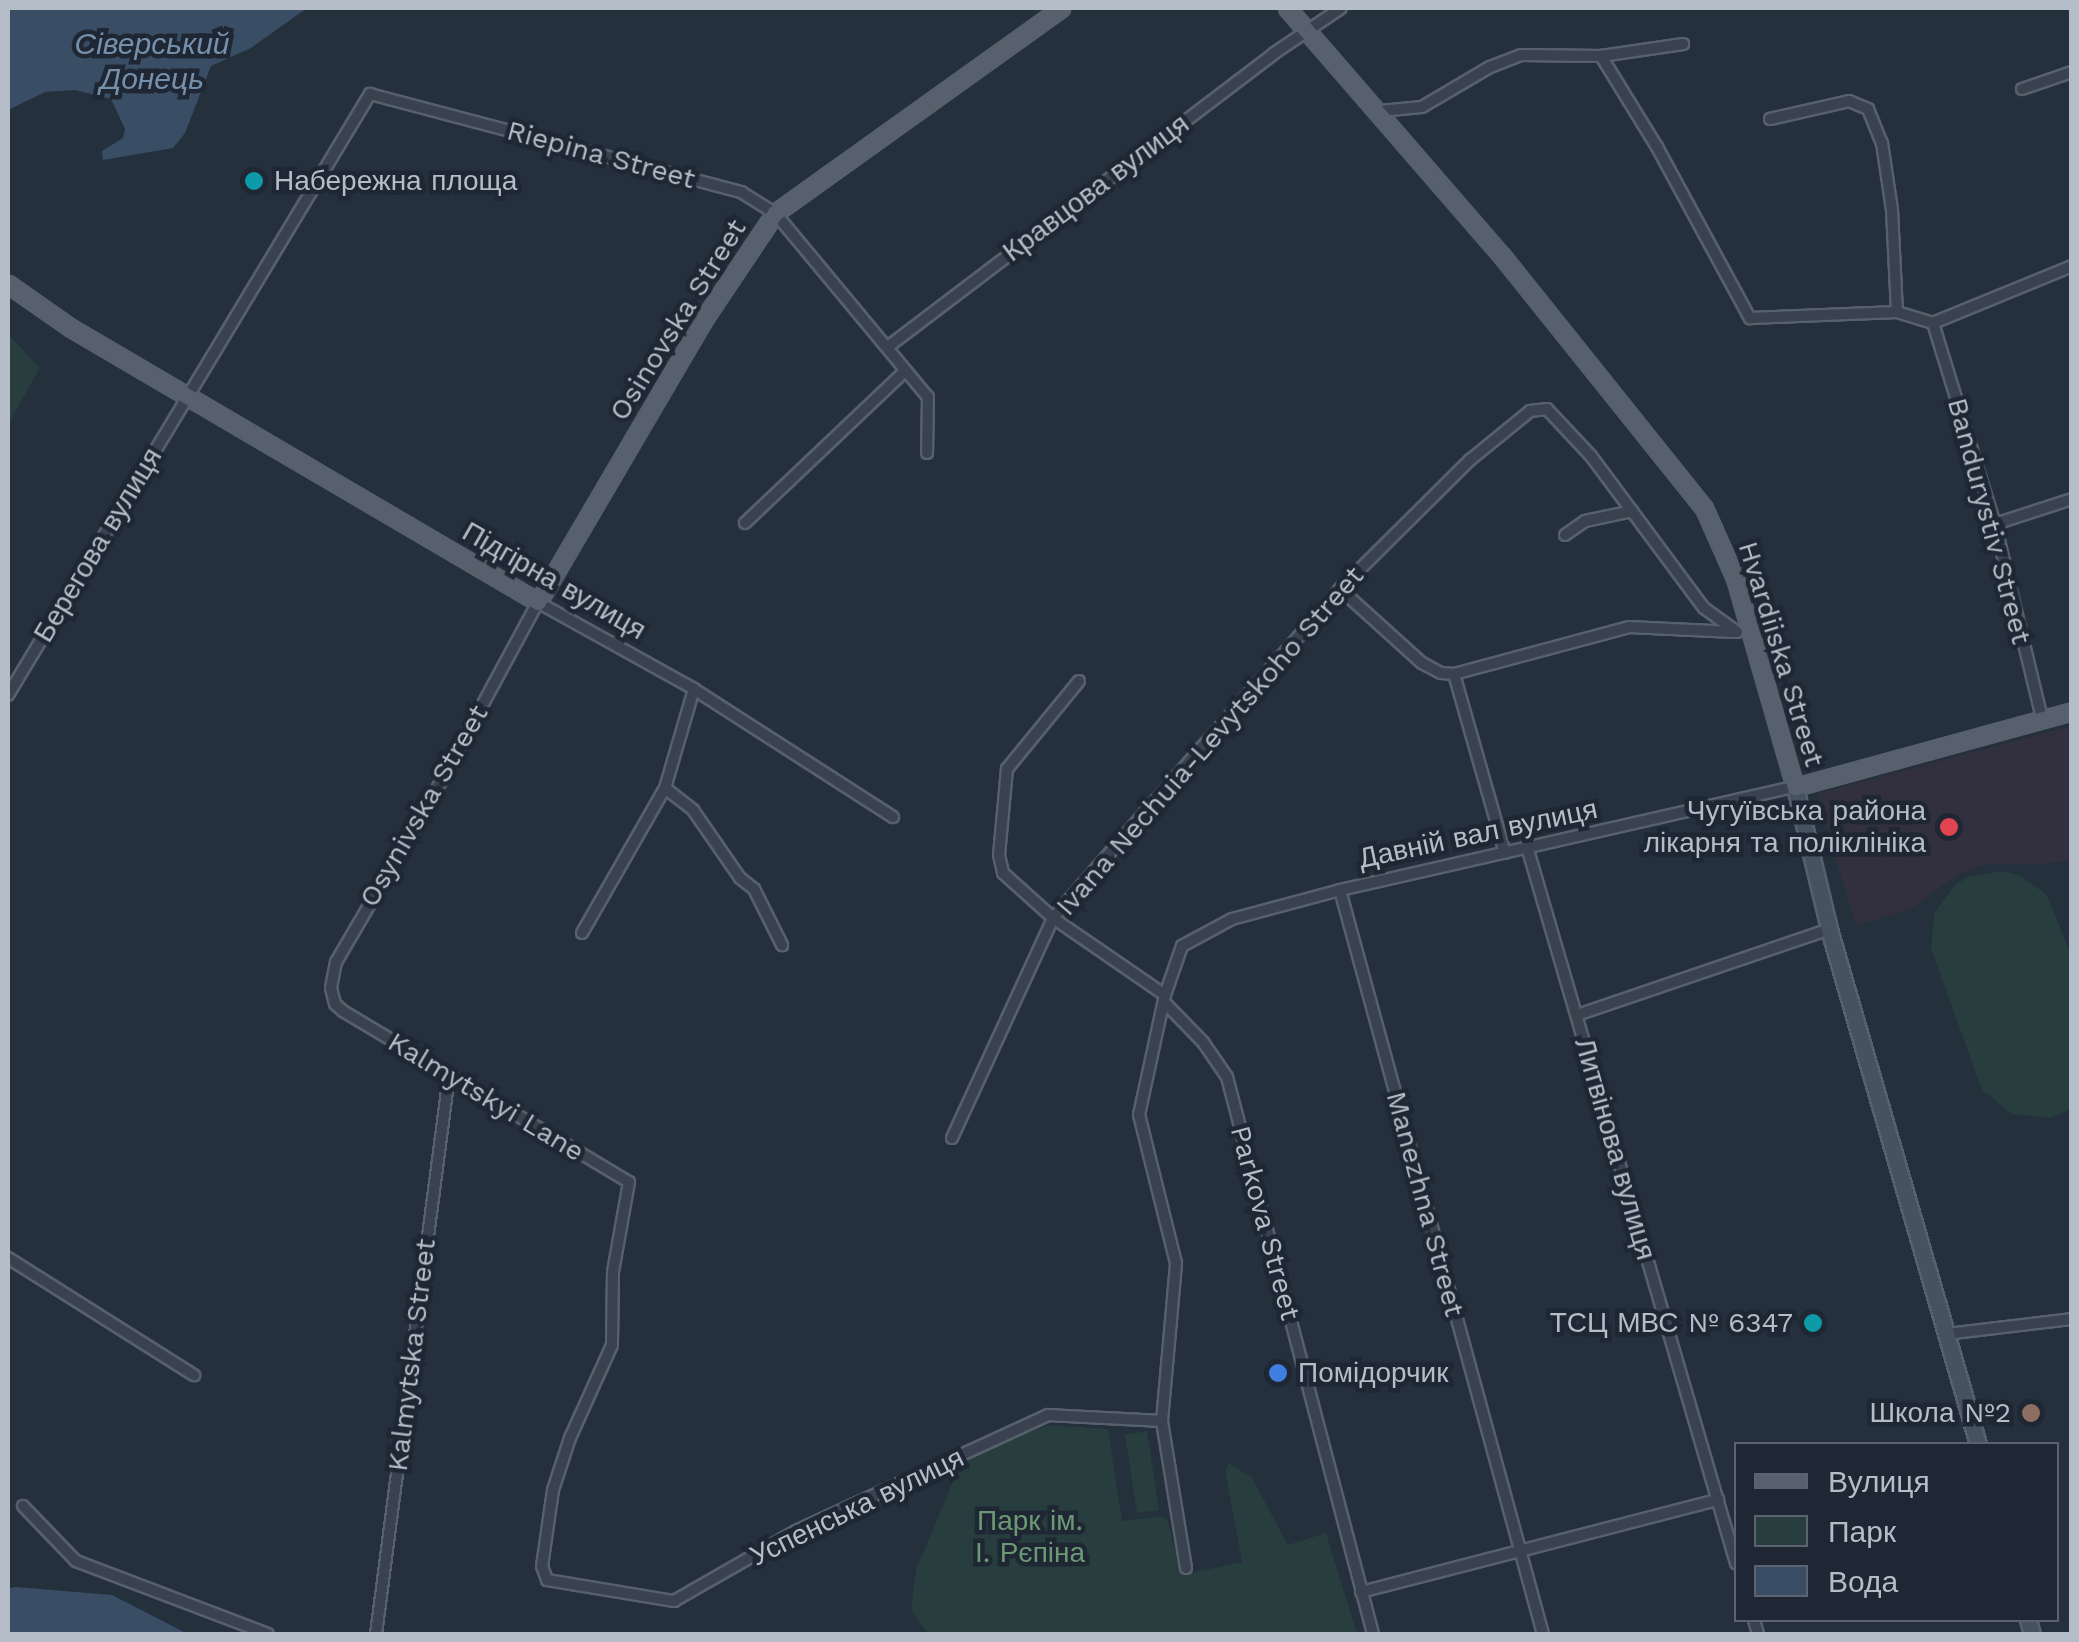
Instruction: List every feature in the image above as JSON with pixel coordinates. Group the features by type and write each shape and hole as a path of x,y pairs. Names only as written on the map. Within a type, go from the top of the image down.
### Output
{"main road":[{"name":"Osinovska Street","path":"538,602 706,316 775,213 1061,8"},
{"name":"Hvardiiska Street","path":"1287,8 1380,111 1689,486 1726,553 1744,632 1796,787"},
{"name":"Підгірна вулиця","path":"8,284 71,328 538,602"},
{"name":"Давній вал вулиця","path":"1796,787 2072,711"}],"street":[{"name":"Кравцова вулиця","path":"889,346 1341,8"},
{"path":"1380,111 1422,107 1490,67 1520,56 1601,56 1683,44"},
{"path":"1601,56 1657,148 1745,315 1897,312 1933,324 2072,266"},
{"path":"2022,90 2072,72"},
{"name":"Riepina Street","path":"187,394 370,94 741,192 775,213 889,346 930,402 925,431 927,454"},
{"path":"1770,119 1849,101 1868,110 1882,143 1897,312"},
{"name":"Bandurystiv Street","path":"1933,324 1995,524 2042,719"},
{"path":"745,523 905,371"},
{"name":"Берегова вулиця","path":"8,695 187,394"},
{"name":"Ivana Nechuia-Levytskoho Street","path":"952,1138 1052,918 1340,589 1505,430 1535,408 1547,409 1591,456 1632,511"},
{"path":"1995,524 2072,499"},
{"path":"1565,536 1585,521 1632,511 1704,608 1744,632"},
{"path":"1340,589 1422,663 1454,674 1629,627 1744,632"},
{"name":"Підгірна вулиця","path":"538,602 694,689 892,817"},
{"name":"Osynivska Street","path":"343,1011 335,1004 330,988 336,962 436,792 538,602"},
{"path":"1454,674 1504,853"},
{"name":"Parkova Street","path":"1078,681 1007,769 1000,855 1003,873 1052,918 1166,999 1227,1077 1374,1634"},
{"path":"582,933 665,788 694,689"},
{"name":"Давній вал вулиця","path":"1186,1568 1162,1422 1176,1264 1140,1114 1182,946 1232,919 1340,890 1796,787"},
{"name":"Hvardiiska Street","path":"1796,787 1829,929 1977,1442"},
{"path":"665,788 693,810 740,878 754,889 782,944"},
{"name":"Литвінова вулиця","path":"1528,850 1734,1556"},
{"name":"Manezhna Street","path":"1340,890 1543,1634"},
{"path":"1576,1015 1829,929"},
{"name":"Kalmytskyi Lane","path":"343,1011 629,1182"},
{"name":"Kalmytska Street","path":"376,1634 449,1076"},
{"name":"Успенська вулиця","path":"629,1182 613,1272 612,1344 570,1438 553,1490 542,1566 547,1580 674,1601 796,1531 1048,1415 1162,1422"},
{"path":"8,1258 194,1375"},
{"path":"1946,1334 2072,1319"},
{"path":"1361,1592 1718,1500"},
{"path":"23,1506 76,1561 268,1634"}],"shaded area":[{"name":"Чугуївська района лікарня та поліклініка","path":"2071,726 2071,860 2039,865 1989,863 1960,873 1909,910 1856,925 1817,794"}],"green space":[{"path":"8,334 40,368 8,424"},
{"path":"2002,871 2019,875 2047,895 2071,955 2071,1109 2050,1118 2012,1114 1982,1090 1931,948 1934,914 1954,886 1968,877"},
{"name":"Парк ім. І. Рєпіна","path":"1050,1425 1108,1429 1122,1521 1162,1516 1168,1521 1181,1575 1242,1562 1225,1470 1229,1463 1252,1478 1288,1545 1326,1533 1357,1634 929,1634 911,1610 916,1570 964,1455"},
{"path":"1147,1431 1159,1510 1137,1513 1125,1435"}],"water":[{"name":"Сіверський Донець","path":"8,8 307,8 251,48 211,66 185,133 173,148 103,160 102,151 123,138 125,129 111,99 75,90 45,92 8,110"},
{"path":"8,1589 112,1595 188,1634 8,1634"}],"place":[{"name":"Набережна площа","path":"254,181"},
{"name":"Чугуївська района лікарня та поліклініка","path":"1949,827"},
{"name":"ТСЦ МВС № 6347","path":"1813,1323"},
{"name":"Помідорчик","path":"1278,1373"},
{"name":"Школа №2","path":"2031,1413"}]}
